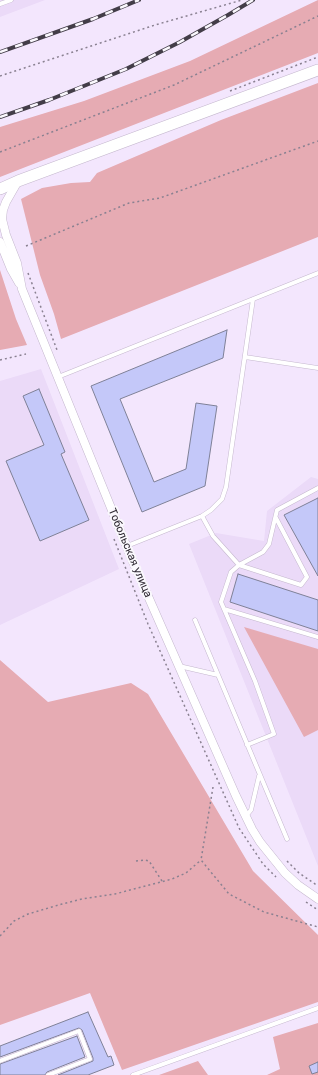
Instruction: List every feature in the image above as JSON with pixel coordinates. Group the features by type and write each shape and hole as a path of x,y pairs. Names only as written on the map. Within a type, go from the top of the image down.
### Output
{"street":[{"path":"0,189 318,70"},
{"name":"Тобольская улица","path":"18,181 6,202 2,218 6,235 17,263 22,289 127,546 246,816 260,842 285,873 298,885 318,899"},
{"path":"0,242 11,269 22,289"}],"lane":[{"path":"0,4 11,0"},
{"path":"58,377 318,273"},
{"path":"127,546 202,516 211,510 222,499 226,487 253,299"},
{"path":"245,357 318,368"},
{"path":"247,745 274,734 255,681 222,602 231,572 239,565 263,552 269,544 277,510 318,488"},
{"path":"202,516 213,536 239,565 301,584 307,577 276,517"},
{"path":"224,609 318,637"},
{"path":"194,620 287,839"},
{"path":"179,666 218,675"},
{"path":"246,816 251,810 260,775"},
{"path":"133,1075 318,1008"},
{"path":"0,1061 79,1031 90,1059 48,1075"}],"path":[{"path":"0,76 155,25 242,0"},
{"path":"0,152 174,84 318,16"},
{"path":"26,246 129,203 160,198 318,141"},
{"path":"29,274 58,352"},
{"path":"0,360 26,354"},
{"path":"0,936 14,921 28,914 82,899 115,894 186,873 201,860 213,787"},
{"path":"201,860 229,894 264,912 318,927"},
{"path":"286,860 300,873 318,886"},
{"path":"136,861 149,861 162,881"}],"shaded area":[{"path":"0,0 45,0 0,17"},
{"path":"318,0 318,53 0,177 0,127 84,101 190,61"},
{"path":"318,83 318,237 61,339 40,275 21,199 42,188 71,183 90,182 97,173 221,120"},
{"path":"0,270 16,319 27,345 0,350"},
{"path":"41,369 119,569 0,625 0,381"},
{"path":"311,477 318,479 318,866 189,544 216,533 264,541 267,511"},
{"path":"244,627 318,649 318,730 304,737"},
{"path":"0,660 48,702 131,683 148,694 253,871 318,935 318,1002 122,1070 90,993 0,1025"},
{"path":"318,1023 318,1075 267,1075 280,1069 273,1037"},
{"path":"198,1061 208,1075 159,1075"}],"building":[{"path":"227,330 223,358 120,399 154,482 186,469 196,403 217,406 205,486 142,512 91,386"},
{"path":"39,389 65,452 61,454 89,520 40,541 6,461 44,445 23,396"},
{"path":"318,498 318,576 284,515"},
{"path":"238,574 318,600 318,631 230,602"},
{"path":"88,1012 108,1057 111,1056 114,1065 88,1075 58,1075 93,1061 82,1030 79,1028 0,1057 0,1046"},
{"path":"77,1036 85,1057 47,1072 45,1075 0,1075 0,1064"},
{"path":"318,1062 318,1072 312,1074 309,1066"}],"railway":[{"path":"0,52 93,19 139,0"},
{"path":"0,117 49,100 126,69 180,42 253,0"}]}
